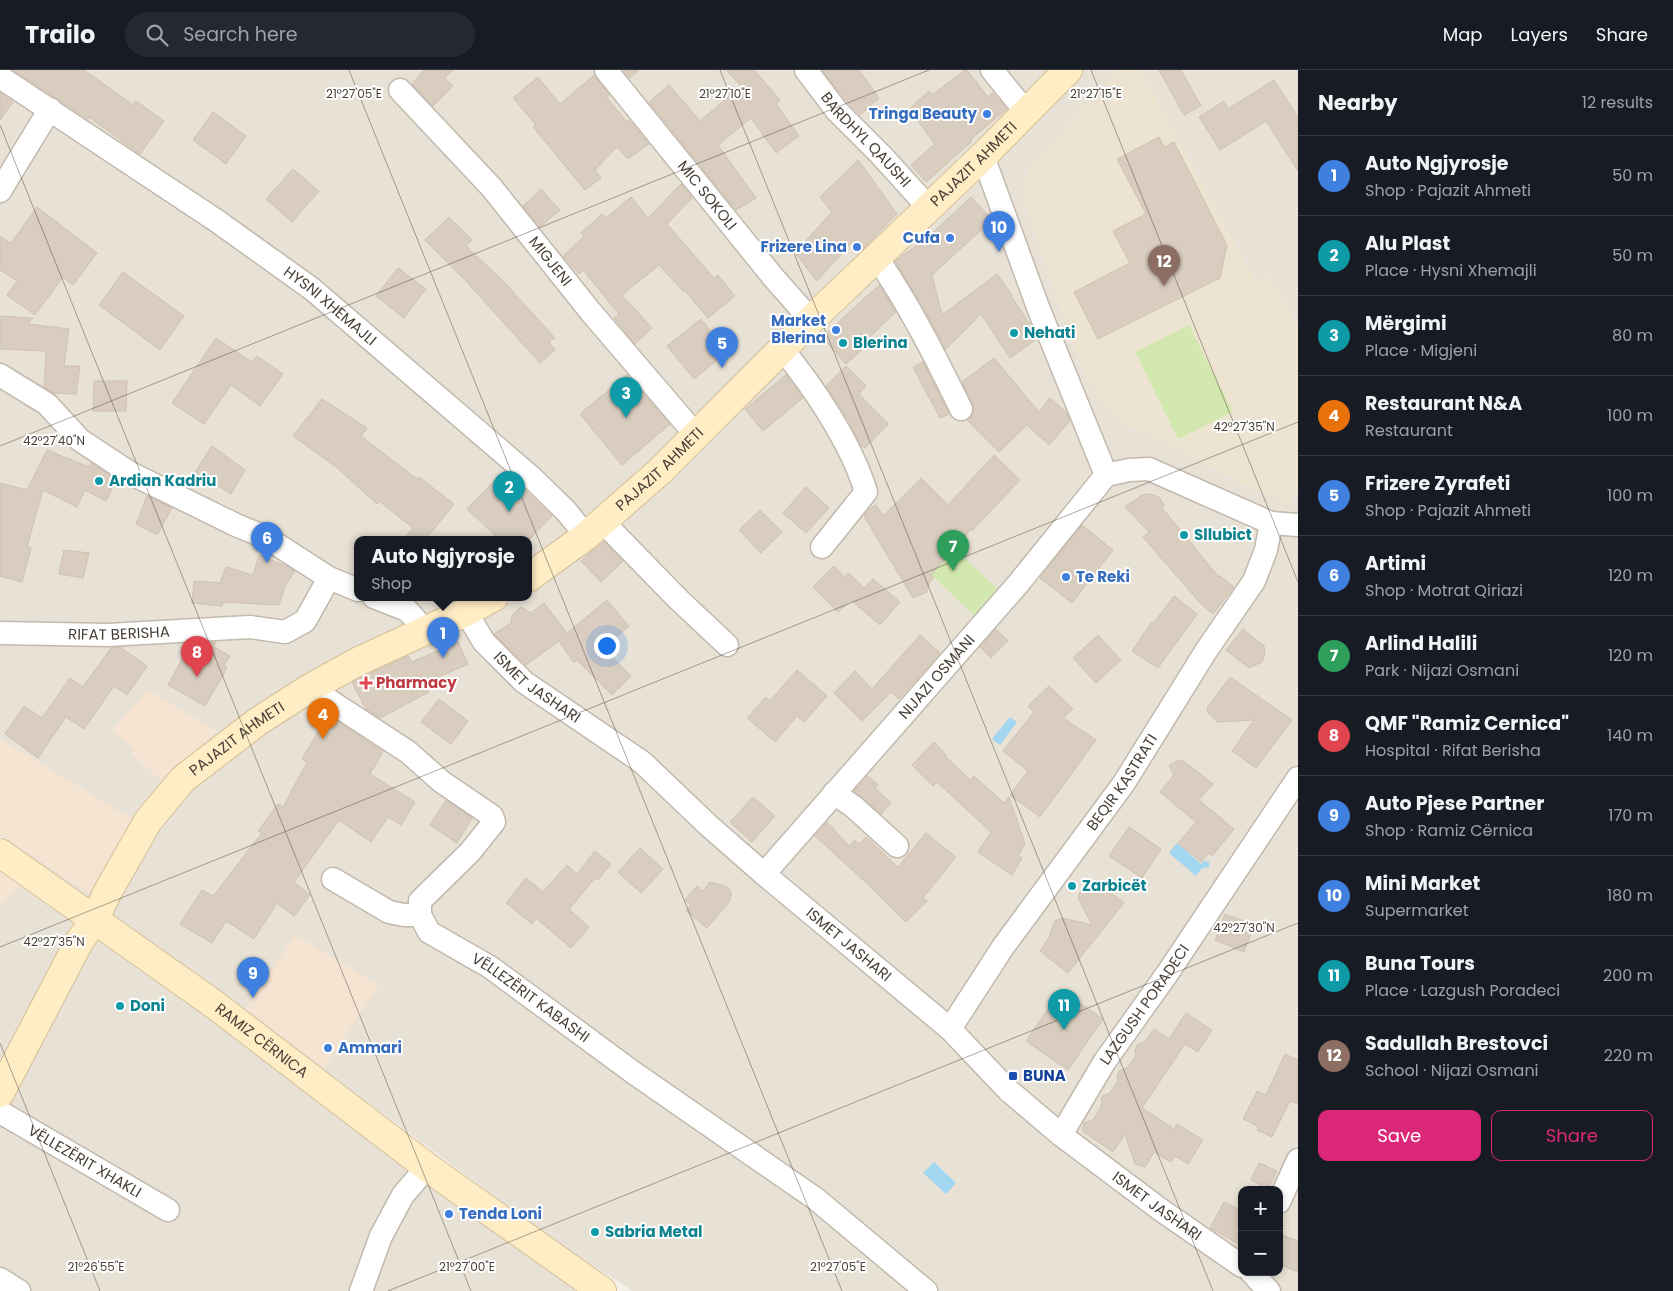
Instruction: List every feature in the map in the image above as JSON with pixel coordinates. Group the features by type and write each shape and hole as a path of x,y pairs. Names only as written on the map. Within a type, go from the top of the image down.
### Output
{"street":[{"name":"MIC SOKOLI","path":"606,70 766,269 811,320"},
{"name":"BARDHYL QAUSHI","path":"806,70 837,112 881,155 929,208"},
{"path":"992,70 1026,112"},
{"name":"PAJAZIT AHMETI","path":"532,575 594,529 659,472 811,320 983,156 1068,70"},
{"name":"HYSNI XHEMAJLI","path":"0,77 217,221 312,289 530,476 566,511 594,529 678,599 727,645"},
{"name":"MIGJENI","path":"400,90 492,188 590,311 696,435"},
{"path":"0,191 50,109"},
{"path":"983,156 1039,310 1106,475 1128,470 1149,469 1271,523 1298,525"},
{"path":"877,258 929,346 961,409"},
{"path":"782,349 798,367 846,445 859,470 866,492 822,547"},
{"path":"0,375 46,404 80,440 130,473 236,525 267,538 328,578 354,588"},
{"name":"NIJAZI OSMANI","path":"764,874 1018,584 1106,475"},
{"name":"BEQIR KASTRATI","path":"950,1029 1003,947 1124,782 1206,651 1254,580 1266,550 1271,523"},
{"name":"RIFAT BERISHA","path":"0,633 108,635 250,627 285,632 305,621 328,578"},
{"path":"384,601 407,610 424,630"},
{"name":"PAJAZIT AHMETI","path":"95,919 148,821 183,780 257,722 310,688 359,661 487,601"},
{"name":"ISMET JASHARI","path":"466,612 484,642 524,682 642,762 708,825 764,874 950,1029 1008,1090 1061,1134 1161,1210 1238,1263"},
{"path":"310,688 408,752 442,782 492,816 494,822 470,852 420,901 420,915 389,912 333,879"},
{"name":"LAZGUSH PORADECI","path":"1061,1134 1105,1061 1188,943 1298,778"},
{"path":"834,793 854,807 897,846"},
{"name":"RAMIZ CËRNICA","path":"0,853 211,1002 427,1167 602,1291"},
{"name":"VËLLEZËRIT KABASHI","path":"420,915 429,932 490,967 634,1073 816,1199 926,1291"},
{"path":"0,1093 79,942 95,919"},
{"name":"VËLLEZËRIT XHAKLI","path":"0,1112 168,1210"},
{"path":"1283,1193 1298,1160"},
{"path":"361,1291 381,1236 403,1195 427,1167"},
{"path":"1254,1276 1269,1291"},
{"path":"0,1279 19,1291"}],"shaded area":[{"path":"0,70 1298,70 1298,1291 633,1291 552,1239 203,980 0,836"},
{"path":"1117,70 1139,70 1256,282 1268,274 1298,326 1298,489 1290,504 1240,483 1175,447 1117,420 1106,408 1085,374 1063,318 1023,193 1028,170"},
{"path":"148,690 217,731 164,783 131,753 134,750 112,730"},
{"path":"0,739 134,820 89,894 0,834"},
{"path":"0,865 203,1008 377,1147 576,1291 0,1291"},
{"path":"0,871 20,886 0,906"},
{"path":"295,935 379,985 324,1068 246,1009"}],"green space":[{"path":"1189,325 1233,412 1178,439 1135,352"},
{"path":"928,524 1003,594 981,622 904,549"}],"water":[{"path":"1010,717 1017,722 1000,745 992,739"},
{"path":"1177,843 1201,864 1204,861 1209,862 1209,867 1202,868 1196,876 1169,853"},
{"path":"934,1162 956,1183 946,1194 923,1173"}],"building":[{"path":"13,70 84,70 133,105 136,101 164,121 140,154 89,117 88,119"},
{"path":"424,70 453,70 444,78 453,86 433,106 412,84"},
{"path":"623,70 639,70 630,78"},
{"path":"726,70 754,70 780,100 776,104 799,136 776,153 751,118 718,145 756,198 736,210 649,102 669,85 700,121 741,86"},
{"path":"822,70 859,70 879,98 860,115 847,102"},
{"path":"967,70 988,97 993,93 1007,109 971,139 972,141 926,182 911,165 935,144 909,109 929,91 932,95"},
{"path":"1159,70 1181,70 1201,106 1184,115"},
{"path":"594,75 609,95 607,98 649,144 628,159 617,147 595,170 601,178 585,190 533,127 536,125 513,98 538,77 560,104"},
{"path":"1274,80 1298,117 1298,171 1266,121 1220,150 1199,117 1224,101 1228,109"},
{"path":"0,93 13,102 0,120"},
{"path":"213,112 246,136 226,164 193,140"},
{"path":"1159,137 1164,147 1174,142 1227,245 1220,278 1098,339 1074,292 1130,263 1113,231 1146,214 1117,159"},
{"path":"858,160 897,214 862,250 854,240 817,281 795,253 832,212 820,197"},
{"path":"293,169 319,191 292,222 266,199"},
{"path":"681,184 692,198 667,224 714,278 718,275 735,296 708,318 659,265 622,295 652,328 635,344 614,318 619,314 583,270 579,274 563,256 584,236 581,233 602,214 606,218 631,197 648,218"},
{"path":"541,189 560,210 540,227 523,206"},
{"path":"971,197 992,220 932,275 942,315 997,274 1012,295 1037,339 1010,358 981,314 946,349 895,261 927,238"},
{"path":"37,207 97,253 73,285 63,277 35,315 7,295 17,281 0,270 0,236 11,243"},
{"path":"449,217 472,240 466,246 504,282 555,338 549,342 555,350 540,363 465,280 425,240"},
{"path":"398,268 426,289 404,318 376,296"},
{"path":"123,272 184,316 160,350 99,305"},
{"path":"879,285 896,312 861,345 864,348 846,364 822,337"},
{"path":"0,316 33,318 28,324 69,329 64,366 80,366 76,394 54,393 44,387 46,351 0,349"},
{"path":"701,319 727,352 694,379 667,346"},
{"path":"216,338 252,362 257,356 283,374 260,406 231,385 204,424 172,403"},
{"path":"994,358 1039,412 1050,398 1066,412 1070,421 1049,445 1027,425 999,452 967,420 972,416 974,409 973,403 962,382"},
{"path":"923,362 949,414 940,418 913,367"},
{"path":"846,366 866,386 859,394 889,424 865,448 860,444 849,421 826,386"},
{"path":"627,375 670,424 622,465 580,414"},
{"path":"786,375 803,398 763,431 745,409"},
{"path":"94,381 127,381 126,411 93,411"},
{"path":"322,399 367,428 361,436 417,479 419,477 454,504 428,536 406,536 413,528 379,501 377,504 336,467 293,436"},
{"path":"212,446 245,470 231,494 195,472"},
{"path":"47,450 89,467 91,463 116,480 106,501 85,490 77,507 43,490 27,547 31,548 22,582 0,576 0,483 27,490"},
{"path":"994,455 1020,480 972,531 971,529 931,575 934,578 929,583 927,592 913,598 864,516 869,509 876,505 883,516 921,478 948,505"},
{"path":"504,471 552,516 532,537 496,536 467,509"},
{"path":"806,487 829,508 806,533 783,513"},
{"path":"1151,494 1160,498 1164,506 1162,508 1218,576 1234,587 1213,614 1201,604 1143,537 1149,532 1125,507 1142,495"},
{"path":"147,496 172,508 157,535 136,524"},
{"path":"760,510 782,532 761,553 739,530"},
{"path":"1082,525 1113,550 1072,603 1040,578"},
{"path":"604,541 623,561 601,582 581,561"},
{"path":"64,550 89,553 83,578 59,574"},
{"path":"259,555 295,571 285,586 279,605 223,602 222,606 192,603 194,581 220,583 226,567 253,575"},
{"path":"834,566 844,577 849,573 864,588 873,579 900,602 880,625 851,600 838,612 813,587"},
{"path":"1174,596 1197,614 1158,668 1132,651 1151,623 1153,624"},
{"path":"607,600 629,626 603,648 631,676 612,695 577,660 574,663 559,641 526,665 494,634 511,623 512,615 521,607 531,613 544,603 567,633"},
{"path":"996,629 1008,641 991,658 980,647"},
{"path":"1243,629 1264,646 1265,654 1262,662 1249,668 1226,650"},
{"path":"920,635 940,653 899,699 891,692 862,721 834,693 855,671 872,689"},
{"path":"1098,635 1121,660 1096,683 1073,658"},
{"path":"216,642 214,647 230,656 224,666 227,668 205,706 168,685 191,643"},
{"path":"458,642 468,664 421,685 429,692 380,718 366,709 352,682 408,656 412,662"},
{"path":"120,647 147,666 127,695 114,686 84,729 66,717 38,758 5,734 24,706 42,718 70,678 83,687 111,648"},
{"path":"797,670 827,696 804,722 797,716 775,742 747,718 766,697 770,701"},
{"path":"1230,677 1292,720 1256,768 1232,751 1254,720 1217,722 1208,713 1207,708"},
{"path":"1049,686 1073,709 1063,718 1096,740 1040,817 1010,795 1028,771 1003,751 1034,712 1028,706"},
{"path":"439,699 468,721 451,744 421,722"},
{"path":"328,715 383,752 370,774 415,802 401,825 388,817 371,842 339,820 294,882 310,895 294,916 277,903 254,939 226,921 212,943 180,924 202,890 213,896 262,833 258,831 278,804 283,807 307,762 302,759"},
{"path":"934,742 946,757 970,780 974,776 1004,803 1009,797 1025,844 1018,856 1022,858 1012,875 978,852 991,832 937,782 933,786 912,765"},
{"path":"1178,760 1185,762 1213,784 1199,800 1234,829 1212,856 1209,853 1201,862 1178,843 1196,822 1160,792 1174,775 1169,766"},
{"path":"868,776 878,785 875,788 891,803 881,814 854,791"},
{"path":"753,797 775,816 752,842 730,822"},
{"path":"446,800 472,818 457,843 430,825"},
{"path":"827,822 849,846 855,840 859,844 866,837 898,867 926,833 956,857 923,898 927,901 906,922 815,836"},
{"path":"1129,827 1161,849 1142,878 1109,856"},
{"path":"640,848 663,869 641,893 618,872"},
{"path":"595,851 611,864 598,880 595,878 569,909 589,927 571,948 536,918 532,924 506,903 526,878 543,892 567,865 577,874"},
{"path":"710,882 725,886 730,890 731,894 730,901 707,928 686,911 691,905 685,900 697,886 703,891"},
{"path":"1092,884 1099,884 1124,903 1068,973 1040,951 1050,936 1055,921 1062,918 1092,925 1078,898 1080,892"},
{"path":"1225,914 1254,925 1244,952 1215,940"},
{"path":"1061,990 1103,1019 1068,1070 1026,1041"},
{"path":"1186,1013 1212,1030 1198,1052 1185,1044 1142,1108 1174,1129 1177,1124 1203,1140 1188,1164 1175,1156 1171,1162 1154,1152 1145,1167 1135,1164 1125,1134 1113,1152 1082,1131 1084,1123 1093,1120 1101,1107 1102,1096 1110,1093 1118,1081 1119,1071 1128,1067 1136,1055 1137,1045 1145,1041 1154,1029 1169,1039"},
{"path":"1285,1054 1298,1060 1298,1104 1290,1101 1272,1137 1257,1130 1259,1127 1243,1119 1257,1091 1266,1095"},
{"path":"1259,1163 1277,1171 1270,1186 1262,1186 1251,1180"},
{"path":"1224,1202 1238,1209 1238,1244 1210,1228"},
{"path":"1283,1235 1298,1241 1298,1272 1283,1266"}],"place":[{"name":"Tringa Beauty","path":"987,114"},
{"name":"Cufa","path":"950,238"},
{"name":"Frizere Lina","path":"857,247"},
{"name":"Mini Market","path":"999,252"},
{"name":"Sadullah Brestovci","path":"1164,286"},
{"name":"Market Blerina","path":"836,330"},
{"name":"Nehati","path":"1014,333"},
{"name":"Blerina","path":"843,343"},
{"name":"Frizere Zyrafeti","path":"722,368"},
{"name":"Mërgimi","path":"626,418"},
{"name":"Ardian Kadriu","path":"99,481"},
{"name":"Alu Plast","path":"509,512"},
{"name":"Sllubict","path":"1184,535"},
{"name":"Artimi","path":"267,563"},
{"name":"Arlind Halili","path":"953,571"},
{"name":"Te Reki","path":"1066,577"},
{"name":"Auto Ngjyrosje","path":"443,658"},
{"name":"QMF \"Ramiz Cernica\"","path":"197,677"},
{"name":"Pharmacy","path":"366,683"},
{"name":"Restaurant N&A","path":"323,739"},
{"name":"Zarbicët","path":"1072,886"},
{"name":"Auto Pjese Partner","path":"253,998"},
{"name":"Doni","path":"120,1006"},
{"name":"Buna Tours","path":"1064,1030"},
{"name":"Ammari","path":"328,1048"},
{"name":"BUNA","path":"1013,1076"},
{"name":"Tenda Loni","path":"449,1214"},
{"name":"Sabria Metal","path":"595,1232"}]}
